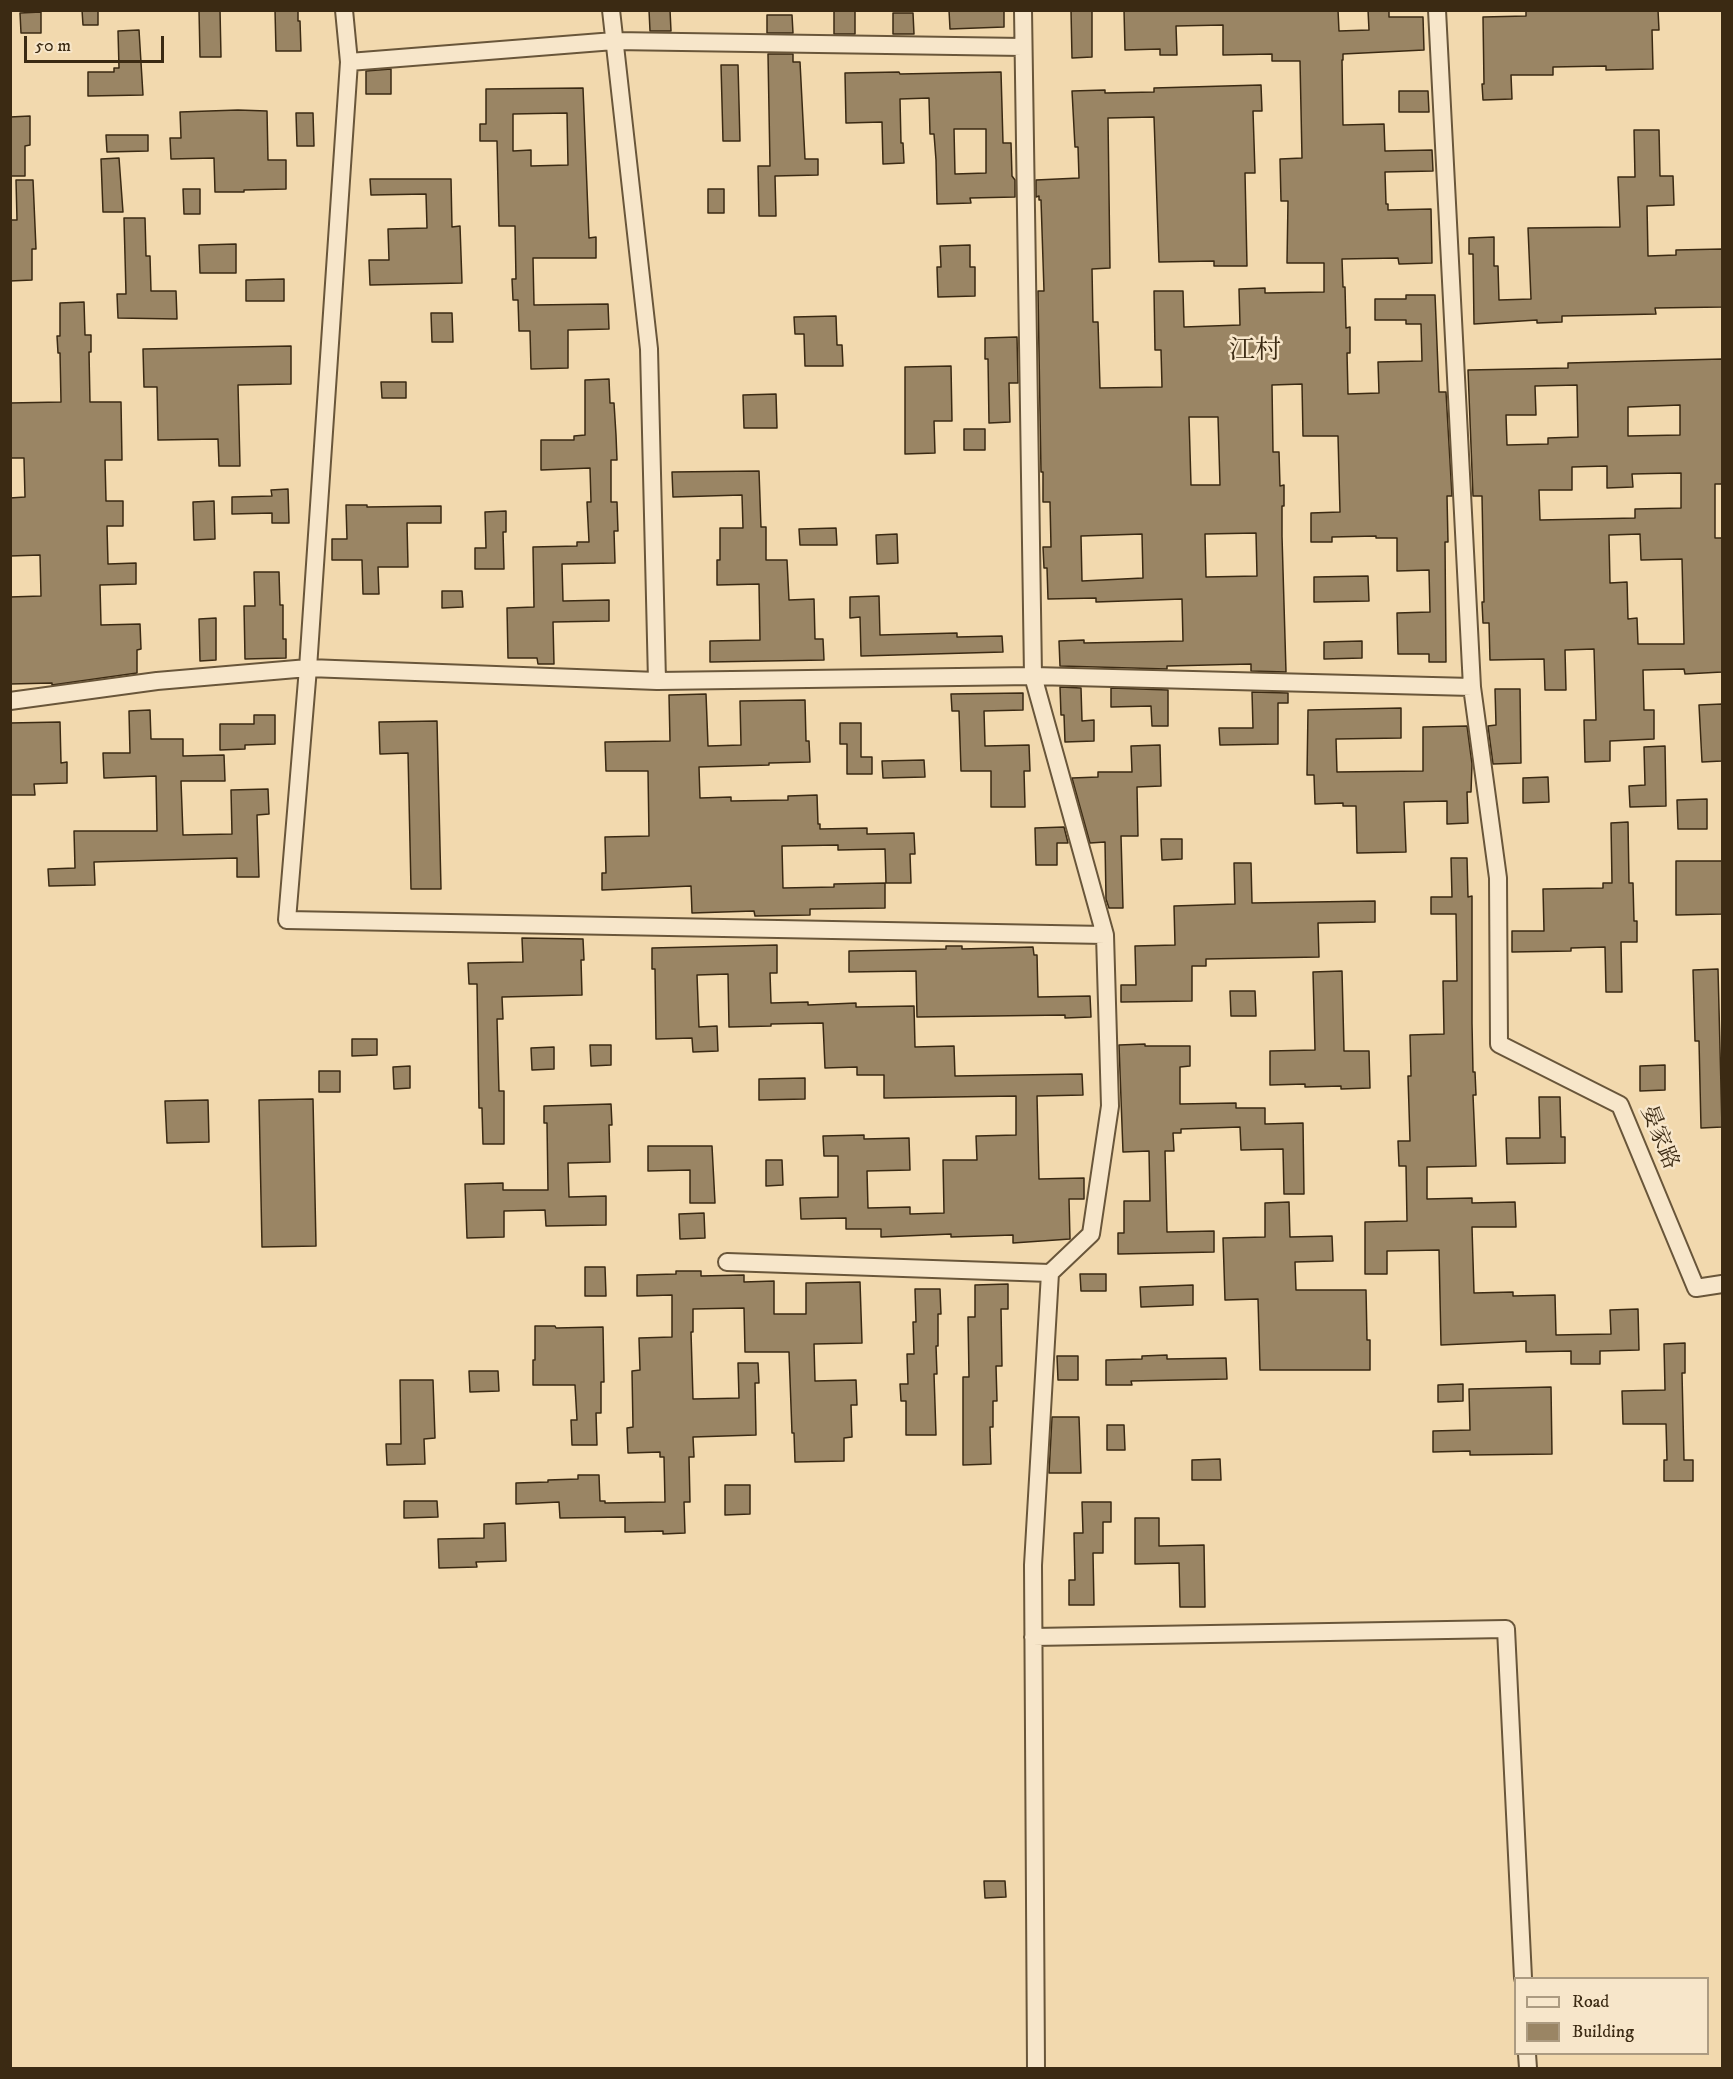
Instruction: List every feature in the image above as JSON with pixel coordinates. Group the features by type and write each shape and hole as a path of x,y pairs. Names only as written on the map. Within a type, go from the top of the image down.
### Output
{"street":[{"path":"344,10 349,62 308,668 287,920 1105,935"},
{"path":"611,10 649,349 657,681"},
{"path":"1023,10 1033,676 1105,935 1110,1106 1091,1234 1050,1273 1033,1565 1036,2068"},
{"path":"10,701 156,681 308,668 657,681 1033,676 1472,687 1437,10"},
{"path":"349,62 614,41 1023,47"},
{"name":"晏家路","path":"1472,687 1498,878 1499,1044 1620,1105 1695,1288 1722,1284"},
{"path":"727,1262 1050,1273"},
{"path":"1033,1637 1506,1629 1523,1977"}],"building":[{"path":"82,10 98,10 98,25 83,25"},
{"path":"199,10 220,10 221,57 200,57"},
{"path":"275,10 298,10 301,51 276,51"},
{"path":"649,10 670,10 671,31 650,31"},
{"path":"834,10 855,10 855,34 834,34"},
{"path":"949,10 1004,10 1004,27 950,29"},
{"path":"1071,10 1092,10 1092,57 1072,58"},
{"path":"1124,10 1338,10 1339,31 1369,30 1368,10 1389,10 1389,17 1423,17 1424,50 1343,54 1343,125 1384,124 1385,151 1432,150 1433,171 1385,172 1388,210 1431,209 1432,263 1399,264 1398,258 1342,259 1346,328 1350,327 1350,353 1347,353 1348,394 1379,393 1378,362 1422,361 1421,324 1406,324 1406,320 1375,320 1375,299 1406,299 1406,295 1435,295 1439,392 1446,392 1452,496 1447,496 1448,542 1445,542 1446,662 1429,662 1429,654 1398,654 1397,613 1430,612 1429,570 1397,571 1397,538 1332,537 1332,542 1311,542 1311,513 1340,512 1338,436 1303,436 1302,384 1272,385 1273,452 1279,452 1280,486 1284,485 1282,536 1286,672 1251,671 1251,664 1167,666 1167,669 1060,666 1059,641 1084,640 1084,643 1183,641 1182,599 1096,602 1096,598 1048,599 1047,568 1044,568 1043,547 1051,547 1050,502 1043,502 1043,472 1041,472 1038,291 1044,291 1041,200 1039,196 1036,197 1036,180 1079,178 1072,91 1154,92 1154,88 1261,85 1262,111 1253,111 1255,173 1245,173 1247,266 1214,266 1214,261 1159,262 1154,117 1108,118 1110,268 1092,269 1093,322 1098,322 1100,388 1162,387 1161,350 1155,350 1154,291 1183,291 1184,327 1240,325 1239,289 1265,288 1265,293 1324,292 1324,263 1287,263 1288,201 1281,201 1280,159 1302,158 1300,61 1272,61 1272,54 1223,55 1223,25 1176,26 1177,55 1160,55 1160,49 1125,50","holes":["1189,417 1218,417 1220,485 1191,485","1256,533 1257,576 1206,577 1205,534","1142,534 1143,578 1082,581 1081,536"]},
{"path":"1526,10 1658,10 1659,30 1652,30 1653,69 1606,70 1606,66 1553,67 1553,75 1511,75 1512,99 1483,100 1483,17 1526,16"},
{"path":"41,12 41,33 21,33 20,13"},
{"path":"893,13 913,13 914,34 893,34"},
{"path":"767,15 792,15 793,33 767,33"},
{"path":"139,30 143,95 88,96 88,72 114,72 114,68 119,68 118,31"},
{"path":"768,54 793,54 793,62 800,62 805,159 818,159 818,175 775,176 776,216 759,216 758,166 770,166"},
{"path":"721,65 738,65 740,141 723,141"},
{"path":"391,69 391,94 366,94 366,71"},
{"path":"1001,72 1003,143 1011,143 1015,197 970,198 971,203 937,204 936,160 934,134 930,134 929,98 900,99 904,163 883,164 882,122 846,123 845,73","holes":["954,129 986,129 986,173 955,174"]},
{"path":"583,88 589,238 596,237 596,258 533,258 534,305 608,304 609,329 568,330 568,368 531,369 530,331 519,331 518,300 513,300 512,279 516,279 515,226 499,226 497,141 480,141 480,124 486,124 486,89","holes":["567,113 568,165 531,166 531,150 513,151 513,114"]},
{"path":"1399,91 1428,91 1429,112 1399,112"},
{"path":"267,111 268,160 286,160 286,189 215,192 214,158 171,159 170,138 181,138 180,112"},
{"path":"296,113 313,113 314,146 297,146"},
{"path":"30,116 30,145 25,146 25,176 10,176 10,117"},
{"path":"1634,130 1659,130 1660,176 1673,176 1674,205 1647,206 1648,256 1676,255 1676,250 1722,249 1722,307 1655,308 1656,314 1562,316 1562,322 1537,323 1537,320 1474,324 1473,254 1469,254 1469,238 1494,237 1494,266 1498,266 1499,300 1531,299 1528,228 1620,227 1618,177 1635,177"},
{"path":"106,135 148,135 148,151 107,152"},
{"path":"119,158 123,212 103,212 101,159"},
{"path":"370,179 451,179 452,227 460,226 462,283 370,285 369,260 389,260 388,229 427,228 426,194 371,195"},
{"path":"16,180 33,180 36,249 32,249 32,280 10,281 11,220 17,220"},
{"path":"183,189 200,189 200,214 184,214"},
{"path":"708,189 724,189 724,213 708,213"},
{"path":"124,218 145,218 146,256 150,256 151,291 176,291 177,319 118,318 117,294 126,294"},
{"path":"236,244 236,273 200,273 199,245"},
{"path":"970,245 970,267 975,267 975,296 938,297 937,267 941,267 940,246"},
{"path":"284,279 284,301 246,301 246,280"},
{"path":"84,302 85,335 91,335 90,402 121,402 122,460 105,460 106,501 123,501 123,526 107,526 108,564 136,563 136,584 100,585 101,625 140,624 141,649 137,650 137,673 52,685 52,683 10,684 10,597 41,596 40,555 10,556 10,498 25,497 24,458 10,458 10,403 61,402 60,353 58,353 57,336 60,336 60,303"},
{"path":"431,313 452,313 453,342 432,342"},
{"path":"836,316 837,345 842,345 843,366 805,366 804,334 795,334 794,317"},
{"path":"1017,337 1018,383 1009,383 1010,422 989,423 988,359 985,359 985,338"},
{"path":"291,346 291,384 238,385 240,466 219,466 218,439 158,440 157,387 144,387 143,349"},
{"path":"1722,359 1722,484 1715,484 1715,538 1722,538 1722,672 1685,674 1684,669 1643,670 1644,710 1654,710 1654,739 1610,741 1610,761 1585,762 1584,720 1596,720 1594,649 1565,650 1566,690 1545,690 1544,659 1490,660 1489,623 1483,623 1482,496 1473,496 1468,370 1568,368 1568,363","holes":["1577,385 1578,437 1548,438 1548,444 1507,445 1506,415 1536,415 1535,386","1680,405 1680,435 1628,436 1628,407","1607,466 1607,488 1633,487 1632,474 1681,473 1681,508 1635,509 1635,518 1540,520 1539,490 1572,490 1572,467","1640,534 1641,560 1682,559 1684,644 1638,644 1637,618 1628,619 1627,582 1610,583 1609,535"]},
{"path":"951,366 952,421 934,421 935,453 905,454 905,367"},
{"path":"609,379 610,403 614,403 617,460 611,460 611,502 617,502 618,531 614,531 615,563 562,564 563,601 609,600 609,621 553,622 554,664 538,664 537,658 508,658 507,608 534,607 533,547 577,546 577,542 589,542 587,502 591,502 590,468 541,470 541,440 574,440 574,436 585,435 585,380"},
{"path":"381,382 406,382 406,398 382,398"},
{"path":"776,394 777,428 744,428 743,395"},
{"path":"964,429 985,429 985,450 964,450"},
{"path":"759,471 761,527 766,527 766,560 787,560 789,600 814,599 815,639 823,639 824,660 710,662 710,641 760,640 759,584 717,585 720,528 743,528 742,495 673,497 672,472"},
{"path":"288,489 289,523 272,523 272,513 232,514 232,497 272,496 271,490"},
{"path":"214,501 215,539 194,540 193,502"},
{"path":"346,505 441,506 441,523 407,523 408,567 378,567 379,594 363,594 362,560 332,560 332,539 347,539"},
{"path":"506,511 506,532 503,532 504,569 475,569 475,548 486,548 485,512"},
{"path":"836,528 837,545 800,545 799,529"},
{"path":"897,534 898,563 877,564 876,535"},
{"path":"254,572 279,572 286,658 245,659 244,606 255,606"},
{"path":"1368,576 1369,601 1314,602 1314,577"},
{"path":"442,591 462,591 463,607 442,608"},
{"path":"879,596 880,635 957,633 957,637 1002,636 1003,652 861,656 860,617 850,618 850,597"},
{"path":"216,618 216,660 200,661 199,619"},
{"path":"1362,641 1362,658 1324,659 1324,642"},
{"path":"1060,687 1081,688 1082,721 1094,720 1094,741 1065,742"},
{"path":"1111,688 1168,690 1168,726 1152,726 1151,706 1111,707"},
{"path":"1495,689 1520,689 1521,763 1493,764 1488,726 1496,725"},
{"path":"1252,692 1288,693 1288,703 1278,703 1278,744 1220,745 1219,728 1253,728"},
{"path":"1023,693 1023,710 984,711 985,746 1029,745 1030,771 1024,771 1025,807 991,807 991,771 961,771 959,711 952,711 951,694"},
{"path":"706,694 708,746 741,745 740,701 805,700 806,741 809,741 810,762 699,767 700,798 731,797 731,801 788,800 788,796 817,795 820,829 867,828 867,834 914,833 915,854 910,854 911,883 886,883 885,849 838,850 838,845 782,846 783,888 885,883 885,908 810,909 810,915 755,916 754,911 692,913 691,886 602,890 602,873 606,873 605,837 649,836 648,771 606,771 605,742 670,741 669,695"},
{"path":"1722,704 1722,761 1702,762 1699,705"},
{"path":"1401,708 1401,738 1336,739 1337,772 1423,771 1423,727 1467,726 1472,764 1471,792 1467,792 1468,823 1447,824 1447,801 1404,802 1406,852 1357,853 1356,806 1343,806 1343,803 1315,804 1314,775 1307,775 1308,710"},
{"path":"150,710 151,739 183,739 183,756 224,755 225,781 181,781 183,835 232,834 231,790 268,789 269,814 257,815 259,877 237,877 237,858 94,862 95,885 49,886 48,869 75,868 74,831 157,831 156,776 104,778 103,753 130,753 129,711"},
{"path":"254,715 275,715 275,744 245,745 245,749 220,750 220,724 254,724"},
{"path":"437,721 441,889 411,889 408,753 380,754 379,722"},
{"path":"60,722 61,763 67,762 67,783 34,784 35,795 10,795 10,723"},
{"path":"840,723 861,723 861,757 872,757 872,774 847,774 847,744 840,744"},
{"path":"1160,745 1161,786 1137,787 1138,836 1121,836 1123,908 1109,908 1106,899 1105,842 1090,843 1072,778 1098,777 1098,772 1132,772 1131,746"},
{"path":"1665,746 1666,806 1630,807 1629,786 1645,785 1644,747"},
{"path":"924,760 925,777 883,778 882,761"},
{"path":"1548,777 1549,802 1523,803 1523,778"},
{"path":"1707,799 1707,829 1678,829 1677,800"},
{"path":"1628,822 1629,883 1633,883 1637,942 1621,942 1622,992 1606,992 1605,947 1571,948 1571,951 1512,952 1512,931 1544,931 1543,889 1603,888 1603,883 1612,883 1611,823"},
{"path":"1064,827 1068,843 1057,843 1057,865 1036,865 1035,828"},
{"path":"1161,839 1182,839 1182,859 1162,860"},
{"path":"1451,858 1467,858 1468,897 1472,896 1472,1023 1476,1095 1473,1095 1476,1166 1427,1167 1427,1199 1472,1198 1472,1203 1515,1202 1516,1227 1472,1227 1474,1293 1513,1292 1513,1296 1555,1295 1556,1335 1611,1334 1610,1310 1638,1309 1639,1350 1600,1351 1600,1364 1571,1364 1571,1351 1526,1352 1526,1341 1441,1345 1439,1250 1387,1251 1387,1274 1365,1274 1365,1222 1407,1221 1406,1166 1399,1166 1398,1141 1410,1141 1408,1076 1411,1076 1410,1035 1444,1034 1443,981 1457,981 1456,914 1431,914 1431,897 1452,897"},
{"path":"1676,861 1722,861 1722,914 1676,915"},
{"path":"1234,863 1251,863 1252,903 1375,901 1375,922 1318,923 1319,957 1206,959 1206,966 1192,966 1192,1001 1121,1002 1121,985 1136,985 1135,946 1175,945 1174,906 1235,904"},
{"path":"522,938 583,939 582,995 502,997 503,1019 497,1019 499,1091 504,1091 504,1144 483,1144 482,1108 479,1108 477,984 469,984 468,963 523,962"},
{"path":"777,945 777,973 770,973 771,1003 808,1002 808,1005 856,1003 856,1007 914,1006 915,1047 954,1046 955,1076 1082,1074 1083,1095 1037,1096 1039,1179 1084,1178 1084,1199 1069,1199 1070,1239 1013,1243 1013,1235 951,1237 951,1234 881,1237 881,1229 846,1229 846,1218 801,1219 800,1198 838,1197 838,1156 824,1156 823,1136 864,1135 864,1139 909,1138 910,1170 867,1171 868,1208 910,1207 910,1214 944,1213 943,1160 977,1160 976,1136 1016,1135 1016,1096 884,1098 884,1075 857,1075 857,1067 825,1068 823,1023 729,1027 728,974 697,975 699,1027 717,1026 718,1051 693,1052 692,1038 656,1039 655,969 652,969 652,948"},
{"path":"946,946 962,946 962,949 1033,947 1034,955 1037,955 1038,997 1090,996 1091,1017 1065,1018 1065,1015 917,1017 916,971 849,972 849,951 946,949"},
{"path":"1718,969 1722,1127 1701,1128 1699,1041 1695,1041 1693,970"},
{"path":"1342,971 1344,1051 1369,1051 1370,1088 1305,1087 1305,1084 1270,1085 1270,1051 1315,1050 1313,972"},
{"path":"1230,991 1255,991 1256,1016 1231,1016"},
{"path":"352,1039 377,1039 377,1055 352,1056"},
{"path":"1145,1044 1145,1046 1190,1046 1190,1066 1180,1067 1180,1104 1236,1103 1236,1108 1265,1108 1265,1124 1303,1123 1304,1194 1284,1194 1283,1149 1241,1150 1240,1127 1181,1129 1181,1133 1173,1133 1174,1151 1165,1151 1167,1232 1214,1231 1214,1252 1118,1254 1118,1233 1124,1233 1124,1201 1150,1201 1149,1151 1123,1152 1119,1045"},
{"path":"590,1045 611,1045 611,1065 591,1066"},
{"path":"554,1047 554,1069 532,1070 531,1048"},
{"path":"1665,1065 1665,1090 1640,1091 1640,1066"},
{"path":"410,1066 410,1088 394,1089 393,1067"},
{"path":"319,1071 340,1071 340,1092 319,1092"},
{"path":"805,1078 805,1099 759,1100 759,1079"},
{"path":"1539,1097 1560,1097 1561,1137 1565,1137 1565,1163 1507,1164 1506,1138 1540,1138"},
{"path":"313,1099 316,1246 262,1247 259,1100"},
{"path":"208,1100 209,1142 167,1143 165,1101"},
{"path":"611,1104 610,1162 568,1163 569,1197 606,1196 606,1225 546,1226 545,1210 504,1211 504,1237 467,1238 465,1184 503,1183 503,1190 548,1190 547,1123 544,1123 544,1106"},
{"path":"648,1146 712,1146 715,1203 690,1203 690,1170 648,1171"},
{"path":"766,1160 782,1160 783,1185 766,1186"},
{"path":"1289,1202 1290,1237 1332,1236 1333,1261 1295,1262 1296,1290 1366,1290 1370,1370 1260,1370 1258,1299 1225,1300 1223,1238 1265,1237 1265,1203"},
{"path":"704,1213 705,1238 680,1239 679,1214"},
{"path":"585,1267 605,1267 606,1296 585,1296"},
{"path":"676,1271 701,1271 701,1276 744,1275 744,1282 774,1281 774,1314 806,1314 806,1283 860,1282 862,1343 814,1344 815,1381 856,1380 857,1405 851,1405 852,1437 844,1438 844,1461 795,1462 789,1352 745,1352 744,1308 693,1309 693,1332 691,1332 693,1399 739,1398 738,1363 758,1363 759,1383 755,1383 756,1435 693,1437 694,1457 689,1457 690,1502 684,1502 685,1533 625,1532 625,1517 560,1518 559,1502 516,1504 516,1483 578,1479 578,1475 599,1475 600,1501 605,1501 605,1503 665,1502 664,1457 660,1457 660,1452 628,1453 627,1428 633,1427 632,1371 640,1370 639,1338 672,1337 672,1295 637,1296 637,1275 676,1274"},
{"path":"1080,1274 1106,1274 1106,1291 1081,1291"},
{"path":"1008,1284 1008,1309 1001,1309 1002,1366 996,1366 997,1401 993,1401 993,1427 990,1427 991,1464 963,1465 963,1377 969,1377 968,1317 975,1317 975,1285"},
{"path":"1193,1285 1193,1305 1141,1307 1140,1287"},
{"path":"915,1289 940,1289 941,1314 938,1314 938,1346 936,1346 937,1374 934,1374 936,1435 906,1435 906,1401 901,1401 900,1384 908,1384 907,1354 914,1354"},
{"path":"535,1326 603,1327 604,1382 601,1382 601,1413 596,1413 597,1445 572,1445 571,1420 577,1420 575,1385 533,1385"},
{"path":"1685,1343 1685,1373 1682,1373 1684,1460 1693,1460 1693,1481 1664,1481 1664,1460 1667,1460 1666,1424 1623,1424 1622,1391 1665,1390 1664,1344"},
{"path":"1167,1355 1167,1359 1226,1358 1227,1379 1131,1381 1132,1385 1106,1385 1106,1360 1142,1359 1142,1356"},
{"path":"1057,1356 1078,1356 1078,1380 1058,1380"},
{"path":"469,1371 498,1371 499,1391 470,1392"},
{"path":"400,1380 433,1380 435,1438 424,1439 425,1464 387,1465 386,1444 401,1444"},
{"path":"1463,1384 1463,1401 1438,1402 1438,1385"},
{"path":"1551,1387 1552,1454 1470,1455 1470,1451 1433,1452 1433,1431 1470,1430 1469,1389"},
{"path":"1052,1417 1079,1417 1081,1473 1049,1473"},
{"path":"1107,1425 1124,1425 1125,1450 1107,1450"},
{"path":"1220,1459 1221,1480 1192,1480 1192,1460"},
{"path":"725,1485 750,1485 750,1514 725,1515"},
{"path":"404,1501 437,1501 438,1517 404,1518"},
{"path":"1082,1502 1111,1502 1111,1522 1103,1522 1103,1553 1093,1553 1094,1605 1069,1605 1069,1580 1075,1580 1074,1533 1083,1533"},
{"path":"1135,1518 1159,1518 1159,1546 1204,1545 1205,1607 1180,1607 1179,1563 1135,1564"},
{"path":"505,1523 506,1561 476,1562 477,1567 439,1568 438,1539 484,1538 484,1524"},
{"path":"984,1881 1005,1881 1006,1897 985,1898"}],"district":[{"name":"江村","path":"1255,353"}]}
